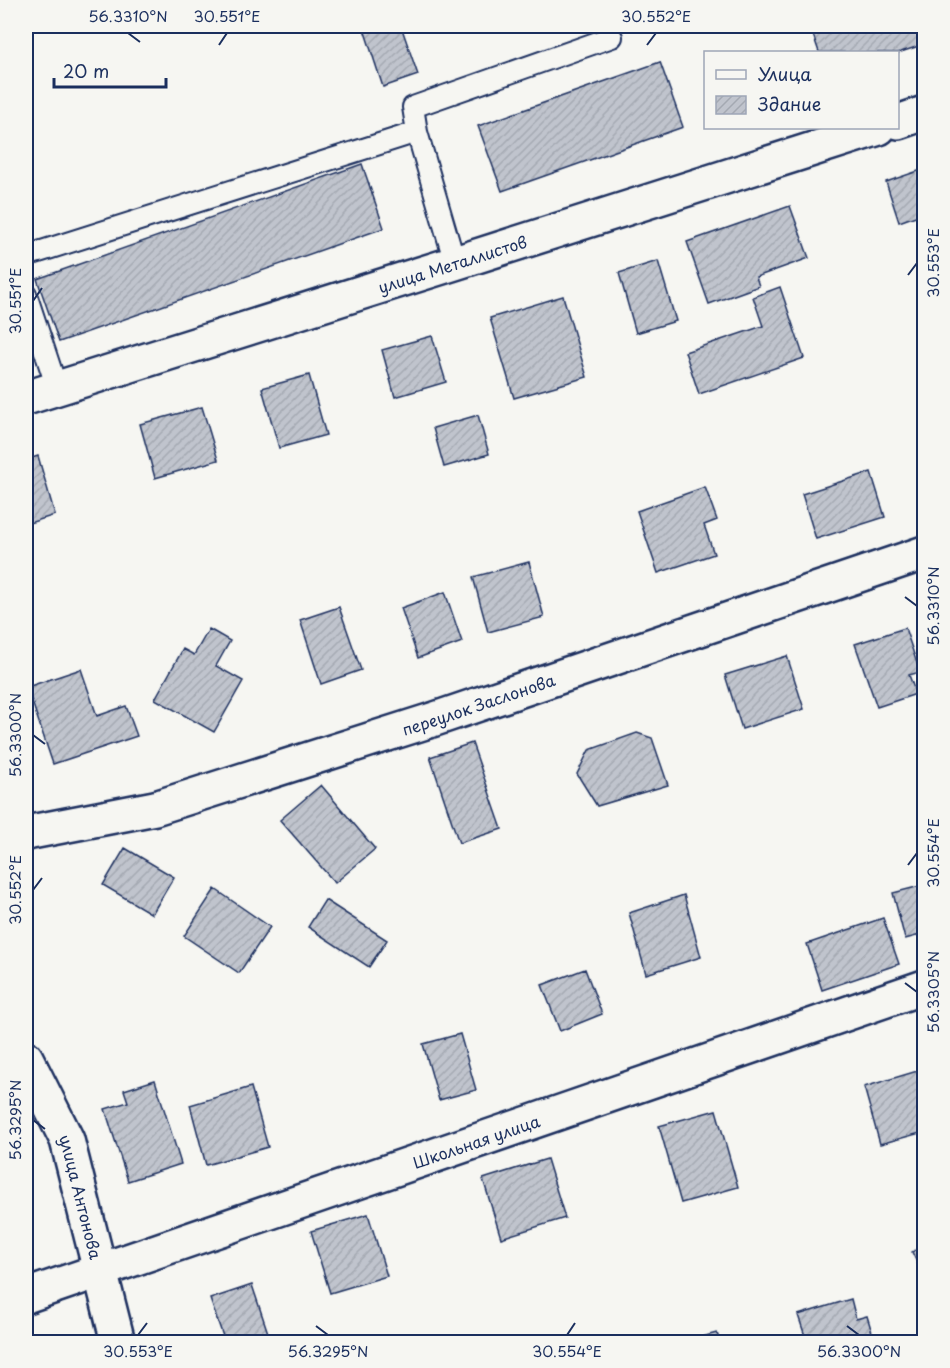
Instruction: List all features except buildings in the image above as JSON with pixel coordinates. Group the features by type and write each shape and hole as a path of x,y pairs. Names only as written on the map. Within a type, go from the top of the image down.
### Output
{"street":[{"path":"899,121 924,113"},
{"name":"улица Металлистов","path":"26,398 876,129"},
{"name":"переулок Заслонова","path":"26,833 167,804 435,719 924,553"},
{"name":"Школьная улица","path":"26,1296 924,987"},
{"name":"улица Антонова","path":"26,1058 67,1140 118,1342"}],"lane":[{"path":"455,263 417,132 413,106 612,37"},
{"path":"26,256 417,132"},
{"path":"26,294 57,388"}]}
